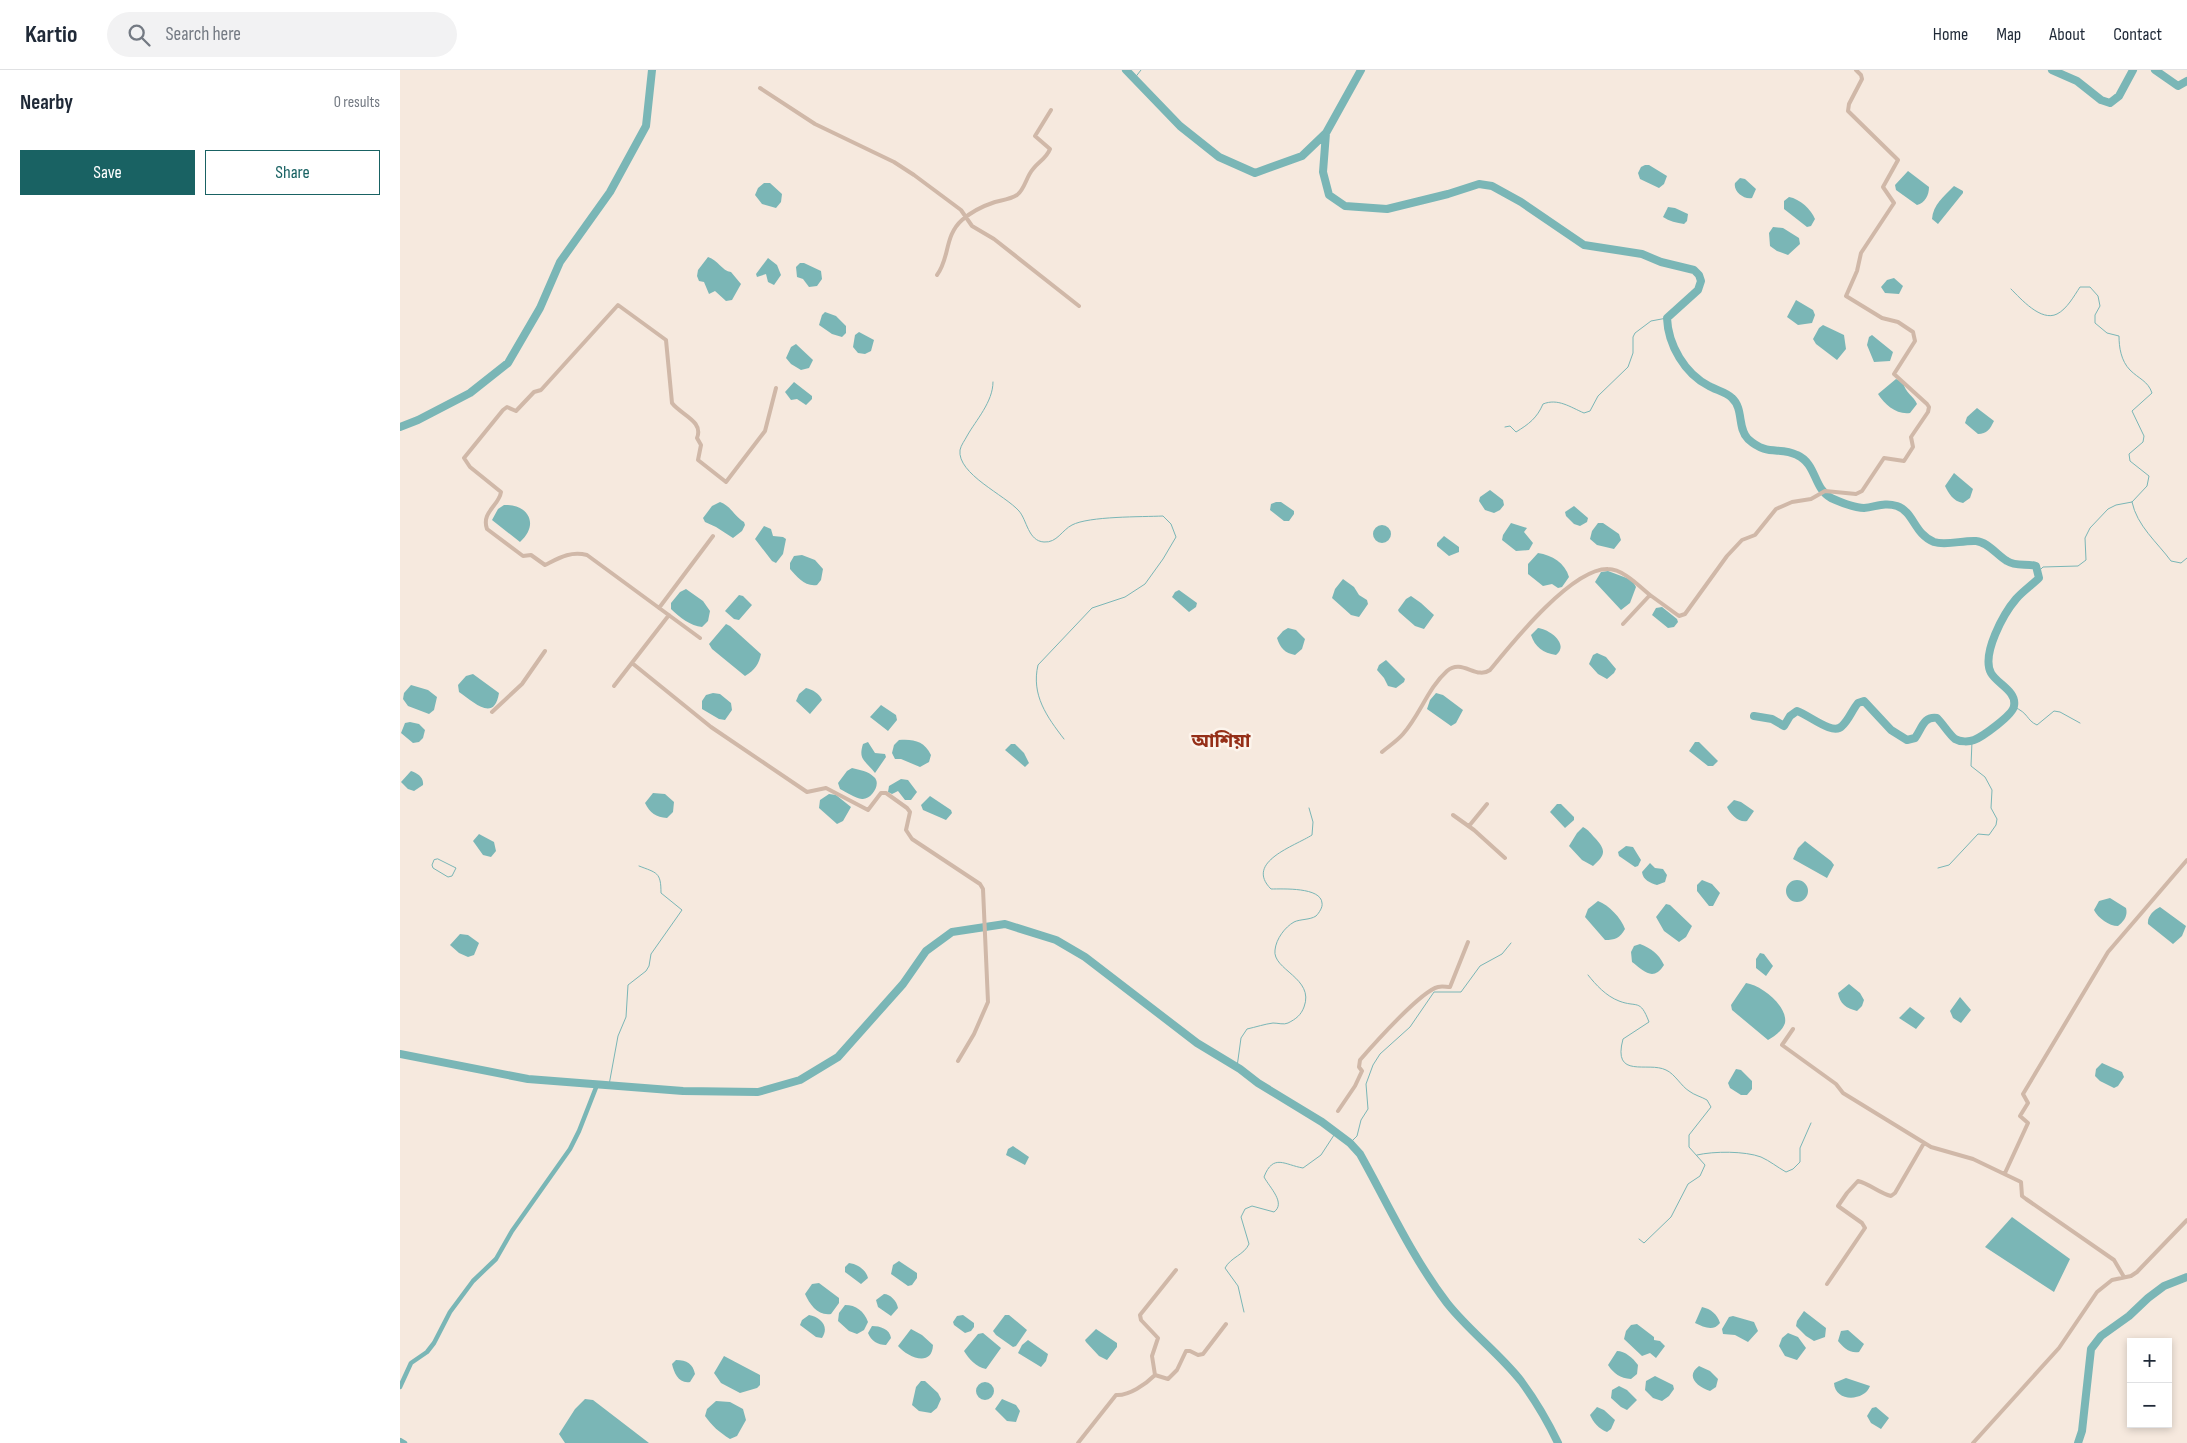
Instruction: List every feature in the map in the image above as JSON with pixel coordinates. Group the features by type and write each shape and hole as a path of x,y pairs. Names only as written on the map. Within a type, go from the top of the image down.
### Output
{"street":[{"path":"1382,752 1403,734 1435,685 1448,669 1461,665 1480,673 1486,673 1546,606 1575,581 1600,570 1609,569 1619,572 1679,616 1684,614 1742,540 1755,535 1776,509 1825,491 1856,494 1862,491 1884,458 1904,461 1913,447 1911,437 1928,412 1929,407 1894,374 1915,341 1914,332 1898,322 1882,318 1846,296 1857,271 1861,253 1894,203 1883,187 1898,160 1848,111 1848,104 1862,79 1856,70"},
{"path":"760,88 815,124 894,162 951,202 966,216 972,226 994,239 1079,306"},
{"path":"937,275 944,267 948,240 966,216 984,206 1012,198 1022,190 1026,177 1049,152 1050,149 1035,136 1051,110"},
{"path":"700,638 587,555 577,553 566,554 545,565 531,555 523,556 487,529 485,524 487,514 500,497 501,492 470,467 464,458 503,410 507,407 516,412 534,392 541,390 618,305 666,340 672,403 698,426 700,432 697,438 700,445 698,460 726,482 765,431 776,388"},
{"path":"659,608 713,536"},
{"path":"1623,624 1650,595"},
{"path":"614,686 669,615"},
{"path":"492,712 522,684 545,651"},
{"path":"632,663 712,727 753,753 807,792 826,788 868,810 881,793 886,793 910,812 906,830 912,839 980,884 983,889 988,1002 974,1034 958,1061"},
{"path":"1469,826 1487,804"},
{"path":"1453,815 1469,826 1505,858"},
{"path":"2005,1173 2028,1123 2020,1116 2028,1102 2023,1094 2067,1024 2082,993 2108,952 2187,860"},
{"path":"1338,1111 1355,1086 1362,1071 1359,1067 1360,1060 1410,1008 1426,995 1437,987 1450,987 1468,942"},
{"path":"1792,1029 1782,1045 1836,1084 1843,1093 1931,1147 1973,1159 2020,1182 2022,1196 2114,1260 2124,1277"},
{"path":"1826,1284 1864,1228 1862,1223 1838,1206 1847,1192 1858,1181 1866,1183 1884,1194 1891,1196 1896,1193 1924,1143"},
{"path":"1973,1443 2059,1348 2097,1292 2112,1280 2131,1276 2137,1272 2187,1220"},
{"path":"1078,1443 1116,1395 1122,1396 1133,1389 1142,1387 1154,1375 1155,1370 1152,1356 1158,1338 1142,1320 1140,1315 1176,1270"},
{"path":"1154,1375 1168,1380 1177,1370 1186,1351 1198,1355 1203,1354 1226,1324"}],"water":[{"path":"1649,165 1667,176 1664,184 1659,188 1640,179 1638,173 1641,167"},
{"path":"1908,171 1929,187 1926,198 1917,205 1896,190 1895,185"},
{"path":"1740,178 1745,179 1756,189 1752,198 1737,192 1735,183"},
{"path":"764,183 770,183 782,194 781,202 776,208 762,204 755,195 758,188"},
{"path":"1954,186 1963,191 1963,193 1938,224 1932,219 1934,209"},
{"path":"1789,197 1801,202 1811,212 1815,219 1811,226 1807,227 1784,209 1784,201"},
{"path":"1668,207 1688,214 1687,221 1681,224 1663,217"},
{"path":"1773,227 1783,228 1799,238 1800,244 1788,255 1777,251 1770,246 1769,233"},
{"path":"708,257 715,260 725,270 731,272 741,284 732,300 726,301 715,291 709,294 704,282 699,281 697,276 698,270"},
{"path":"768,258 777,265 781,275 774,285 768,282 766,274 757,277 756,274"},
{"path":"800,263 821,271 822,279 817,286 809,287 803,279 797,277 796,267"},
{"path":"1894,278 1903,286 1899,294 1885,293 1881,287 1887,280"},
{"path":"1796,300 1813,310 1815,315 1812,323 1798,325 1787,317"},
{"path":"825,312 836,316 846,326 846,333 842,337 832,334 819,325"},
{"path":"1823,325 1844,335 1846,349 1837,360 1816,344 1813,339 1819,328"},
{"path":"859,332 874,340 871,351 865,354 858,353 853,347 855,335"},
{"path":"1872,335 1893,352 1890,361 1874,362 1867,345 1869,337"},
{"path":"796,344 813,360 809,368 801,370 791,364 786,358 791,347"},
{"path":"1896,379 1903,382 1917,404 1910,413 1896,411 1884,402 1878,394"},
{"path":"794,382 812,396 812,399 806,405 797,399 791,400 785,392"},
{"path":"1977,408 1994,421 1988,430 1981,434 1978,434 1965,423 1967,417"},
{"path":"1954,473 1973,489 1970,498 1963,503 1954,499 1945,486"},
{"path":"1490,490 1503,500 1504,505 1494,513 1485,510 1479,501 1480,497"},
{"path":"720,502 744,522 745,525 742,531 733,538 705,522 703,518 712,506"},
{"path":"1281,502 1294,511 1289,521 1284,521 1270,510 1271,504"},
{"path":"504,505 519,508 528,516 529,528 520,542 492,520 498,509"},
{"path":"1574,506 1588,518 1587,522 1580,526 1574,524 1566,516 1565,512"},
{"path":"1511,523 1527,528 1524,532 1533,543 1529,550 1516,551 1502,540"},
{"path":"1598,523 1603,523 1619,534 1621,540 1614,549 1597,545 1590,539 1592,531"},
{"path":"1382,525 1388,528 1391,534 1388,540 1382,543 1376,540 1373,534 1376,528"},
{"path":"764,526 771,529 773,536 786,539 783,554 776,563 772,561 755,539"},
{"path":"1444,536 1459,547 1459,552 1449,556 1437,546 1437,543"},
{"path":"1538,553 1553,558 1567,572 1569,577 1562,587 1558,588 1552,584 1543,586 1528,574 1528,564"},
{"path":"802,555 815,560 823,569 821,580 817,585 805,583 790,569 790,563 794,556"},
{"path":"1608,571 1632,580 1636,587 1630,603 1621,610 1595,582 1601,572"},
{"path":"1343,579 1354,587 1359,595 1367,600 1368,604 1359,617 1351,615 1332,598 1335,589"},
{"path":"686,589 703,601 710,611 708,621 702,627 685,621 671,609 671,603 680,592"},
{"path":"1179,590 1197,603 1196,607 1189,612 1172,597"},
{"path":"739,595 743,596 752,605 739,620 734,619 725,611"},
{"path":"1411,596 1434,615 1424,629 1415,626 1398,610 1406,599"},
{"path":"1662,607 1677,619 1678,622 1674,627 1668,628 1652,615 1656,608"},
{"path":"726,624 761,654 756,666 745,676 712,649 709,644"},
{"path":"1288,628 1296,630 1305,639 1302,649 1295,655 1283,650 1277,638"},
{"path":"1538,628 1552,634 1559,642 1561,646 1560,651 1556,655 1543,651 1535,643 1531,635"},
{"path":"1597,653 1606,657 1616,669 1607,679 1598,674 1589,664 1593,655"},
{"path":"1386,660 1405,679 1396,688 1388,686 1377,670 1379,665"},
{"path":"473,674 499,693 493,707 483,708 459,692 458,685 466,676"},
{"path":"411,685 428,690 437,697 434,710 429,714 408,706 403,699 404,693"},
{"path":"806,688 816,692 822,700 810,714 796,701 799,694"},
{"path":"1436,693 1443,695 1463,710 1456,723 1451,726 1427,709 1430,700"},
{"path":"720,694 731,703 732,710 725,720 719,719 702,709 702,701 706,695"},
{"path":"881,705 896,715 897,720 888,731 870,717"},
{"path":"405,723 419,724 425,730 423,738 419,742 413,743 401,733"},
{"path":"899,740 909,740 922,744 931,755 929,762 920,767 901,759 895,759 892,753 894,745"},
{"path":"868,742 875,753 885,754 886,757 875,773 865,762 861,753 863,744"},
{"path":"1695,742 1699,742 1718,761 1713,766 1708,766 1689,751"},
{"path":"1011,744 1015,744 1024,753 1029,763 1025,767 1005,750"},
{"path":"852,768 869,773 876,780 877,784 874,791 865,799 840,789 838,783 847,771"},
{"path":"411,771 420,776 423,782 423,785 414,791 408,789 401,782"},
{"path":"901,779 908,780 917,792 911,800 905,800 898,791 892,794 888,792 889,786"},
{"path":"653,793 665,794 674,802 673,812 667,818 660,817 651,812 645,803"},
{"path":"829,794 836,795 851,807 843,821 837,824 819,808 820,800"},
{"path":"930,796 951,810 952,813 946,820 923,810 921,805"},
{"path":"1734,800 1741,802 1754,811 1747,821 1738,819 1728,810 1727,807"},
{"path":"1557,804 1561,804 1574,817 1574,820 1565,828 1550,812"},
{"path":"1583,827 1603,849 1600,859 1593,866 1582,860 1569,846"},
{"path":"479,834 494,842 496,851 491,857 483,855 473,841"},
{"path":"1805,841 1834,865 1827,878 1793,859 1798,848"},
{"path":"1626,846 1633,847 1641,860 1638,866 1635,867 1619,856 1618,852"},
{"path":"1650,863 1655,868 1663,869 1667,875 1665,882 1657,885 1645,879 1642,872"},
{"path":"1702,880 1712,884 1720,893 1713,906 1709,906 1697,891 1697,885"},
{"path":"1797,880 1805,883 1808,891 1805,899 1797,902 1789,899 1786,891 1789,883"},
{"path":"2110,898 2126,908 2125,918 2118,926 2104,921 2094,910 2099,901"},
{"path":"1598,901 1618,916 1623,925 1625,929 1617,938 1605,940 1585,917 1588,909"},
{"path":"1666,904 1670,905 1692,926 1686,937 1679,942 1664,931 1656,917"},
{"path":"2160,907 2186,926 2182,936 2173,944 2148,924 2151,914"},
{"path":"460,934 468,935 479,943 474,955 468,957 459,953 450,945"},
{"path":"1640,944 1654,952 1662,961 1664,965 1656,973 1648,973 1632,962 1631,952 1634,946"},
{"path":"1760,953 1764,954 1773,966 1766,976 1756,968 1756,959"},
{"path":"1746,983 1759,988 1772,997 1778,1003 1785,1016 1784,1026 1768,1040 1732,1010 1731,1005"},
{"path":"1849,984 1860,993 1864,1000 1862,1006 1857,1011 1844,1005 1839,997 1838,993"},
{"path":"1960,997 1971,1010 1961,1023 1953,1018 1950,1011"},
{"path":"1910,1007 1925,1018 1916,1029 1899,1018"},
{"path":"2102,1063 2122,1072 2124,1077 2118,1086 2114,1088 2100,1081 2095,1076 2096,1069"},
{"path":"1736,1069 1741,1070 1752,1081 1752,1089 1747,1095 1741,1095 1730,1088 1728,1083"},
{"path":"1013,1146 1029,1157 1025,1165 1006,1155 1008,1149"},
{"path":"2012,1217 2070,1259 2054,1292 1985,1247"},
{"path":"899,1261 917,1273 917,1278 912,1285 908,1286 891,1274 893,1265"},
{"path":"849,1263 861,1268 868,1278 861,1284 845,1272 845,1267"},
{"path":"819,1283 839,1298 839,1303 831,1314 822,1313 815,1309 805,1294 812,1284"},
{"path":"884,1294 895,1300 898,1308 891,1316 878,1307 876,1300"},
{"path":"845,1305 856,1307 864,1315 868,1322 864,1330 857,1334 849,1331 838,1321 839,1313"},
{"path":"1702,1307 1711,1311 1719,1320 1720,1323 1717,1326 1708,1328 1695,1323"},
{"path":"1804,1311 1826,1328 1825,1337 1814,1341 1796,1326"},
{"path":"809,1315 823,1323 825,1330 822,1338 816,1337 800,1325 802,1320"},
{"path":"963,1315 974,1323 971,1331 965,1333 954,1325 953,1322 957,1316"},
{"path":"1005,1315 1009,1315 1027,1330 1016,1346 1013,1347 993,1331"},
{"path":"1733,1316 1754,1322 1758,1331 1748,1342 1735,1335 1723,1334 1722,1329 1729,1317"},
{"path":"1637,1324 1654,1337 1654,1340 1660,1341 1665,1346 1656,1358 1650,1353 1642,1356 1624,1339 1626,1331 1631,1325"},
{"path":"872,1326 881,1327 889,1332 891,1338 886,1345 880,1344 871,1338 868,1333"},
{"path":"911,1329 922,1335 933,1345 932,1352 928,1356 924,1358 913,1357 898,1346"},
{"path":"1096,1329 1117,1343 1117,1347 1107,1360 1099,1356 1085,1340"},
{"path":"1848,1330 1864,1344 1859,1352 1844,1348 1838,1341 1841,1331"},
{"path":"983,1333 1001,1348 986,1369 973,1362 964,1351 978,1334"},
{"path":"1788,1333 1798,1337 1806,1348 1797,1360 1785,1356 1779,1346 1782,1338"},
{"path":"1028,1340 1048,1354 1046,1361 1041,1367 1018,1353 1022,1345"},
{"path":"1617,1351 1629,1355 1638,1365 1637,1374 1631,1379 1618,1375 1608,1365"},
{"path":"724,1356 760,1375 760,1385 757,1388 740,1393 721,1383 714,1373"},
{"path":"676,1360 686,1362 693,1368 695,1374 690,1382 680,1380 676,1374 672,1364"},
{"path":"1699,1366 1710,1371 1718,1379 1716,1387 1710,1391 1694,1381 1693,1374"},
{"path":"1655,1376 1673,1385 1674,1389 1662,1401 1653,1398 1645,1390 1646,1381"},
{"path":"1846,1378 1870,1386 1862,1395 1850,1398 1845,1397 1839,1394 1834,1383"},
{"path":"921,1381 925,1381 938,1393 941,1399 937,1408 931,1413 919,1411 912,1405 916,1387"},
{"path":"981,1382 989,1382 994,1387 992,1398 981,1400 976,1395 976,1387"},
{"path":"1619,1386 1627,1390 1637,1400 1627,1410 1611,1398 1612,1390"},
{"path":"585,1399 593,1400 649,1443 565,1443 559,1434 575,1409"},
{"path":"1002,1399 1016,1405 1020,1411 1016,1422 1007,1421 995,1409"},
{"path":"716,1401 730,1402 743,1409 746,1420 737,1436 730,1439 716,1429 705,1416 707,1409"},
{"path":"1597,1407 1604,1410 1615,1420 1611,1429 1607,1432 1597,1425 1590,1415"},
{"path":"1876,1407 1889,1418 1881,1429 1871,1423 1867,1416 1872,1408"}],"waterway":[{"path":"400,427 418,420 470,393 508,363 540,308 560,262 610,192 646,126 652,70"},
{"path":"1126,70 1180,126 1219,157 1255,173 1302,156 1326,133 1361,70"},
{"path":"1134,79 1141,70"},
{"path":"2052,70 2077,81 2101,100 2110,103 2119,96 2133,70"},
{"path":"2155,70 2178,86 2187,81"},
{"path":"1326,133 1323,172 1329,195 1345,206 1387,209 1448,194 1479,184 1492,186 1521,202 1584,245 1642,254 1661,262 1694,270 1699,275 1701,281 1698,290 1667,318 1674,348 1685,366 1700,381 1730,396 1736,402 1743,430 1748,439 1762,448 1791,452 1803,459 1812,470 1825,494 1831,498 1860,508 1884,505 1897,506 1907,513 1922,534 1934,542 1976,541 1988,546 2010,563 2036,566 2039,578 2011,605 1995,634 1989,655 1991,673 2013,696 2014,706 2003,720 1978,738 1972,741 1957,740 1937,718 1932,718 1923,724 1915,738 1907,740 1891,730 1864,701 1858,703 1847,721 1838,728 1827,727 1797,711 1790,716 1784,726 1772,719 1754,716"},
{"path":"2011,289 2032,308 2044,315 2051,316 2064,309 2080,287 2090,287 2098,296 2100,306 2095,315 2095,323 2107,333 2119,336 2124,362 2130,370 2146,383 2152,393 2132,411 2144,436 2143,442 2129,454 2130,461 2149,476 2147,486 2132,502 2116,505 2108,509 2090,528 2085,538 2086,560 2078,566 2043,567 2039,571"},
{"path":"1505,427 1510,426 1516,432 1532,420 1543,404 1548,402 1564,404 1584,413 1590,411 1598,396 1628,367 1633,353 1633,337 1635,333 1651,321 1667,318"},
{"path":"993,382 987,404 961,446 961,459 974,476 1019,511 1034,538 1039,541 1049,542 1068,527 1090,520 1163,516 1171,524 1176,537 1145,584 1125,597 1092,608 1038,665 1036,676 1042,705 1046,714 1064,739"},
{"path":"2132,502 2138,519 2171,561 2181,563 2187,558"},
{"path":"2014,707 2037,725 2054,711 2060,712 2080,723"},
{"path":"1938,868 1949,865 1978,834 1989,835 1996,825 1997,819 1991,808 1992,790 1985,777 1971,766 1972,741"},
{"path":"1237,1067 1241,1038 1247,1029 1273,1023 1288,1023 1298,1016 1304,1007 1306,997 1304,989 1299,981 1280,963 1276,957 1275,950 1281,934 1287,927 1296,921 1316,916 1322,903 1320,898 1309,892 1292,889 1271,889 1264,879 1264,871 1268,863 1275,856 1312,835 1313,822 1309,808"},
{"path":"438,859 456,868 452,876 448,877 433,868 434,860 438,859"},
{"path":"609,1085 618,1036 626,1017 628,985 646,971 651,954 682,910 661,893 657,874 639,866"},
{"path":"400,1054 528,1079 683,1091 758,1092 800,1080 838,1057 903,984 926,951 952,932 1005,924 1056,940 1085,957 1197,1043 1322,1122 1350,1143 1360,1154 1411,1249 1434,1285 1447,1303 1474,1333 1521,1381 1541,1411 1558,1443"},
{"path":"1350,1143 1357,1136 1361,1120 1368,1109 1366,1084 1373,1065 1380,1054 1410,1027 1434,992 1461,992 1480,966 1502,954 1511,943"},
{"path":"1588,975 1610,996 1619,1001 1637,1005 1646,1014 1649,1022 1623,1039 1621,1052 1623,1060 1627,1064 1634,1066 1666,1070 1693,1094 1707,1100 1711,1107 1689,1135 1689,1147 1705,1165 1700,1176 1688,1184 1671,1217 1644,1243 1639,1239"},
{"path":"400,1387 411,1363 427,1352 434,1343 450,1312 473,1281 496,1259 512,1231 570,1149 597,1085"},
{"path":"1697,1155 1729,1152 1754,1155 1761,1157 1786,1172 1793,1169 1800,1162 1800,1148 1811,1123"},
{"path":"1244,1312 1238,1286 1225,1268 1249,1244 1241,1217 1245,1209 1252,1206 1274,1212 1277,1208 1278,1200 1264,1177 1271,1165 1280,1162 1303,1168 1321,1155 1336,1132"},
{"path":"2078,1443 2082,1431 2091,1349 2101,1336 2129,1316 2148,1298 2164,1286 2187,1277"},
{"path":"400,1440 405,1443"}],"district":[{"name":"আশিয়া","path":"1221,740"}]}
